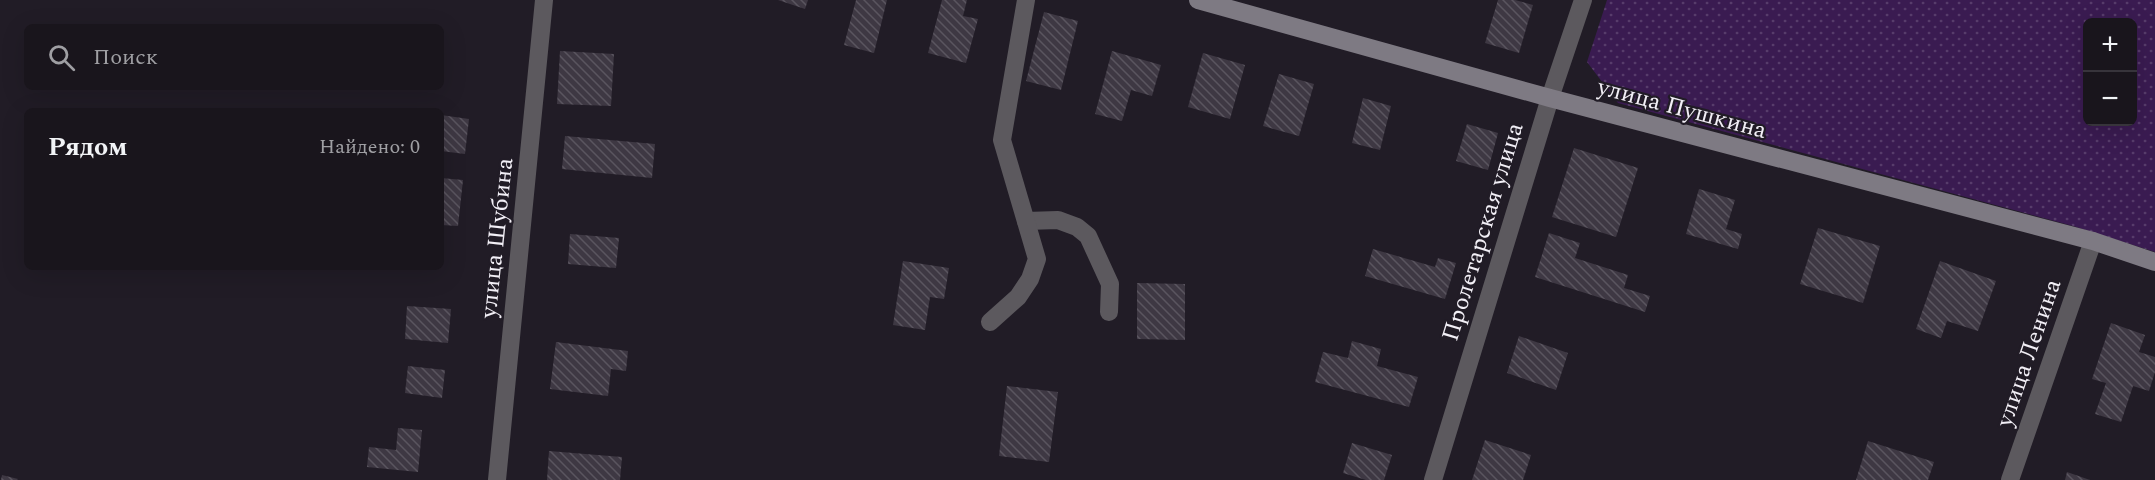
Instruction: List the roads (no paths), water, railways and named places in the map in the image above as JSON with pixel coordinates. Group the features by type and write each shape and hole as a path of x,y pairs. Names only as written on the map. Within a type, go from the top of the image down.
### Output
{"street":[{"name":"улица Шубина","path":"497,480 544,0"},
{"path":"990,322 1018,297 1030,279 1037,259 1002,140 1026,0"},
{"name":"улица Пушкина","path":"1198,0 1550,98 2093,241 2155,262"},
{"name":"Пролетарская улица","path":"1433,480 1550,98 1583,0"},
{"path":"1026,221 1058,220 1077,227 1088,236 1110,284 1109,312"},
{"name":"улица Ленина","path":"2010,480 2093,241"}]}
